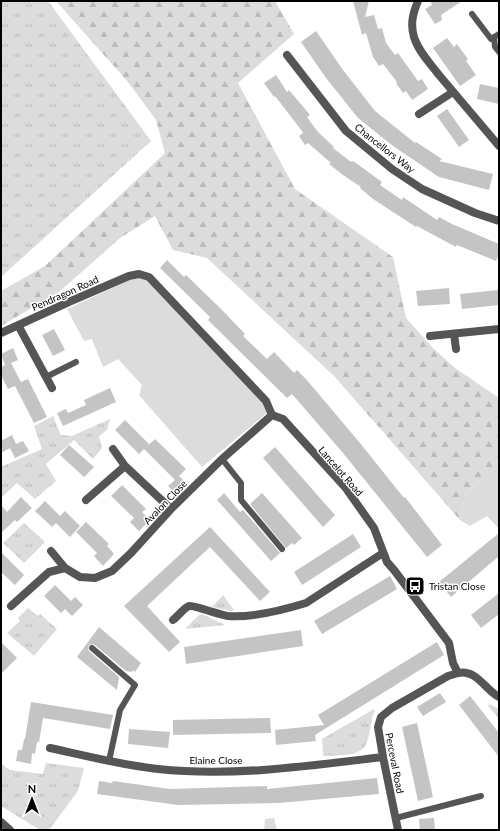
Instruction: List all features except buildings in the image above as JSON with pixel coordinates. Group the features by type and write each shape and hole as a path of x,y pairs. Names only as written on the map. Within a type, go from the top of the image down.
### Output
{"street":[{"path":"418,1 412,16 411,24 416,44 453,92 499,146"},
{"name":"Chancellors Way","path":"287,55 346,131 392,169 422,189 469,210 499,221"},
{"path":"419,114 453,92"},
{"name":"Pendragon Road","path":"1,333 129,276 139,274"},
{"name":"Lancelot Road","path":"139,274 149,276 266,401 272,415 282,419 345,487 374,528 387,562 449,643 453,662 458,673"},
{"path":"18,325 52,388"},
{"path":"430,336 499,329"},
{"path":"454,334 456,349"},
{"name":"Avalon Close","path":"50,551 64,568 80,577 95,578 112,571 131,553 171,509 272,415"},
{"path":"113,449 125,466 171,509"},
{"path":"86,500 125,466"},
{"path":"173,620 188,607 192,606 228,616 247,616 306,603 383,552"},
{"path":"11,606 49,572 64,568"},
{"path":"458,673 463,672 476,677 499,697"},
{"name":"Perceval Road","path":"398,830 378,727 381,717 392,708 448,676 458,673"},
{"name":"Elaine Close","path":"50,748 123,764 159,769 205,771 270,769 383,757"},
{"path":"1,822 10,830"}],"lane":[{"path":"472,14 491,39 496,36"},
{"path":"496,36 495,47 499,52"},
{"path":"46,377 76,362"},
{"path":"222,460 241,482 241,500 282,549"},
{"path":"92,648 135,684 120,710 109,761"},
{"path":"396,818 481,796"}],"green space":[{"path":"1,1 48,1 151,141 1,277"},
{"path":"56,1 275,1 294,34 238,83 295,189 393,257 406,318 433,348 455,368 499,398 499,464 466,493 460,520 335,377 207,258 173,250 155,216 120,238 59,292 1,326 1,291 45,266 165,153 156,120 128,82"},
{"path":"139,277 149,280 264,402 268,412 202,467 139,395 142,385 118,359 103,367 92,339 84,341 67,309"},
{"path":"53,416 61,435 72,436 110,419 107,430 99,436 102,448 93,459 74,440 46,464 56,481 35,499 17,483 1,498 1,467 42,449 34,426"},
{"path":"499,464 499,529 487,516 470,526 460,520 466,493"},
{"path":"24,523 45,542 24,563 3,543"},
{"path":"223,595 234,610 231,611 212,607"},
{"path":"28,608 38,616 40,614 57,629 34,656 7,633 20,621 18,618"},
{"path":"202,614 225,625 185,629"},
{"path":"490,704 499,709 499,719 488,706"},
{"path":"374,709 375,712 373,714 367,742 360,751 348,755 323,756 322,739"},
{"path":"46,763 84,768 78,791 49,830 40,830 1,806 1,764 10,770 43,774"},
{"path":"274,818 277,830 264,830 265,819"}],"place":[{"name":"Tristan Close","path":"415,586"}]}
